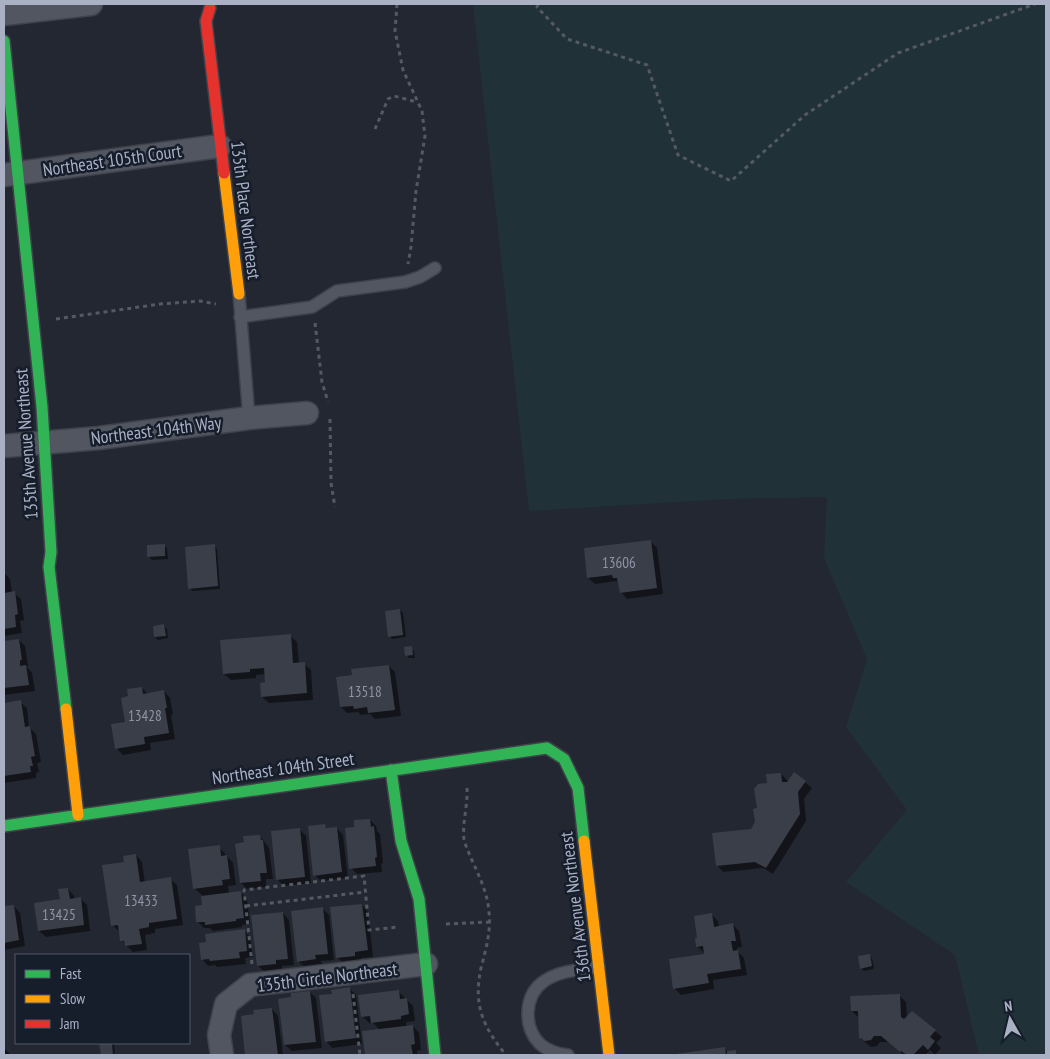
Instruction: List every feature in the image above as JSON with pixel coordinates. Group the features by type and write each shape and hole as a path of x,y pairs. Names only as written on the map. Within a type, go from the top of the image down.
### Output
{"street":[{"path":"4,14 91,4"},
{"name":"135th Place Northeast","path":"210,8 206,21 239,294"},
{"name":"135th Avenue Northeast","path":"4,41 11,174 34,317 51,552 49,567 78,815"},
{"name":"Northeast 105th Court","path":"11,174 220,146"},
{"name":"Northeast 104th Way","path":"4,446 99,438 249,418 307,413"},
{"name":"Northeast 104th Street","path":"4,826 547,748 564,759"},
{"name":"136th Avenue Northeast","path":"564,759 578,788 599,967 606,1055"},
{"path":"391,770 401,840 419,899 435,1055"},
{"name":"135th Circle Northeast","path":"222,1055 220,1035 226,1004 250,985 426,964"}],"lane":[{"path":"240,312 312,307 337,291 405,282 420,277 435,268"},
{"name":"135th Place Northeast","path":"239,294 249,418"},
{"path":"568,1055 555,1053 547,1049 534,1037 528,1018 530,1000 539,986 555,975 568,971 599,967"}],"path":[{"path":"397,4 395,31 403,70 422,111 425,136 416,190 411,247 405,282"},
{"path":"538,4 537,7 567,39 647,65 678,155 731,180 805,114 898,53 1035,4"},
{"path":"375,130 388,100 394,96 417,102"},
{"path":"56,319 200,301 240,312"},
{"path":"467,788 464,840 485,887 490,922 488,941 478,986 479,1006 486,1029 506,1055"},
{"path":"253,972 244,890 364,876 369,930 401,926"},
{"path":"246,906 365,892"},
{"path":"439,925 490,922"},
{"path":"353,992 360,1055"}],"shaded area":[{"path":"473,4 1046,4 1046,1055 979,1055 955,955 846,882 907,810 846,727 867,659 824,558 827,497 727,499 529,511"}],"building":[{"path":"651,540 657,588 620,593 617,578 613,578 612,575 587,578 584,548"},
{"path":"165,544 165,556 147,557 147,545"},
{"path":"215,544 218,586 188,589 185,547"},
{"path":"15,591 18,614 15,615 16,627 4,629 4,593"},
{"path":"400,609 403,635 388,637 385,611"},
{"path":"164,624 166,636 154,637 153,626"},
{"path":"291,634 293,663 305,662 307,693 261,697 260,683 265,682 264,668 250,669 250,672 223,674 220,640"},
{"path":"19,639 22,660 20,660 20,666 26,665 29,685 4,688 4,641"},
{"path":"412,646 413,655 405,656 404,647"},
{"path":"389,665 395,710 368,713 367,707 354,709 353,706 340,707 336,677 352,675 351,669"},
{"path":"142,687 143,694 164,690 169,733 144,737 145,744 115,749 111,724 125,722 121,698 128,696 127,689"},
{"path":"21,700 25,727 30,726 35,756 31,757 33,766 30,766 31,772 4,776 4,703"},
{"path":"794,772 806,781 798,792 800,814 766,868 755,862 716,866 712,833 751,829 755,822 753,809 757,808 754,789 758,784 767,783 766,774 781,773 782,782 787,782"},
{"path":"370,819 371,827 374,826 376,866 349,869 345,828 354,827 354,820"},
{"path":"325,824 326,828 337,827 342,872 313,876 308,826"},
{"path":"300,828 305,877 276,880 271,831"},
{"path":"260,835 261,840 263,840 267,873 260,873 261,881 240,883 235,844 244,842 243,836"},
{"path":"220,845 221,856 227,855 230,879 222,880 223,885 193,889 188,849"},
{"path":"136,854 140,882 171,877 177,919 149,923 149,927 139,929 142,944 125,946 124,941 120,941 118,925 111,926 102,865 124,862 123,856"},
{"path":"68,888 70,899 81,897 84,925 38,931 34,903 60,899 58,889"},
{"path":"241,891 244,918 236,919 236,921 205,925 205,922 196,922 195,906 202,905 201,896"},
{"path":"362,904 368,950 355,952 355,956 336,958 330,907"},
{"path":"14,905 19,940 4,943 4,906"},
{"path":"323,907 328,954 315,955 316,959 297,962 291,911"},
{"path":"283,912 288,959 276,960 276,964 257,966 251,915"},
{"path":"712,913 714,927 733,923 736,941 731,941 733,951 738,950 741,969 707,974 709,983 673,989 669,959 704,954 703,946 696,947 695,938 697,938 694,916"},
{"path":"245,929 247,951 239,952 240,958 201,960 199,943 206,942 205,934"},
{"path":"870,954 872,966 860,969 858,956"},
{"path":"350,987 356,1038 325,1042 319,995 332,994 331,990"},
{"path":"399,990 400,999 407,998 409,1014 401,1016 401,1019 371,1023 370,1016 361,1017 358,995"},
{"path":"310,991 316,1042 284,1045 278,999 291,997 291,993"},
{"path":"900,994 901,1017 904,1019 912,1011 936,1030 930,1037 935,1041 928,1050 923,1045 913,1055 907,1055 900,1052 881,1036 874,1036 871,1040 864,1041 861,1038 859,1039 858,1011 851,1011 850,996"},
{"path":"272,1008 278,1055 245,1055 241,1016 254,1014 253,1010"},
{"path":"413,1025 415,1044 411,1045 413,1055 365,1055 362,1031"},
{"path":"99,1044 112,1044 113,1055 101,1055"},
{"path":"725,1047 726,1055 676,1055 676,1054"},
{"path":"736,1050 737,1055 727,1055 727,1051"}],"traffic: fast":[{"path":"4,41 42,407 51,552 49,567 66,709"},
{"path":"4,826 547,748 564,759 578,788 584,841"},
{"path":"391,770 401,841 419,899 435,1055"}],"traffic: slow":[{"path":"224,173 239,294"},
{"path":"66,709 78,815"},
{"path":"584,841 609,1055"}],"traffic: jam":[{"path":"210,8 206,21 224,173"}]}
